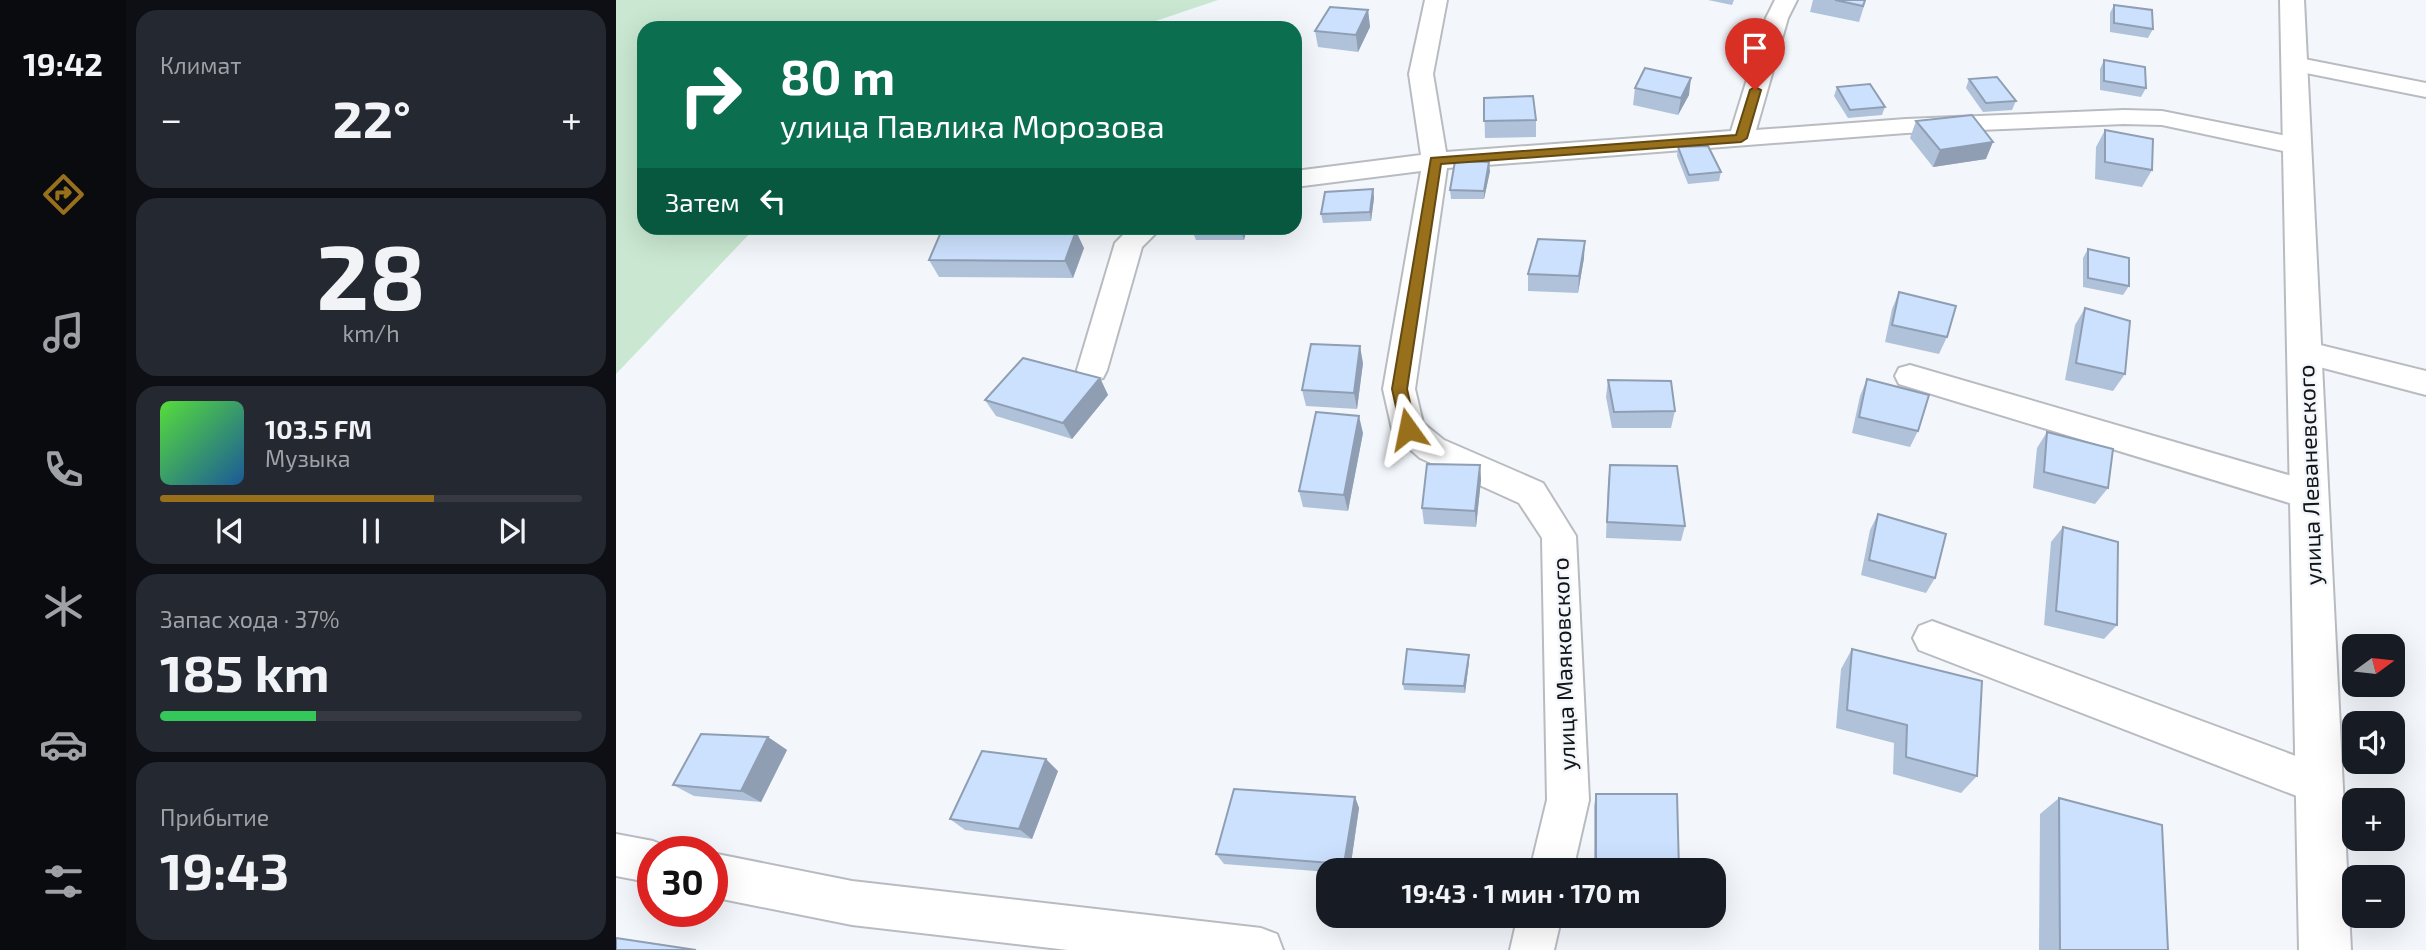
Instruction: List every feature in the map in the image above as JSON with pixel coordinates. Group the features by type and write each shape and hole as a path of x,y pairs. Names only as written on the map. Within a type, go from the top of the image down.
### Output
{"street":[{"name":"улица Маяковского","path":"1436,0 1420,74 1435,161 1399,389 1408,429 1432,449 1531,493 1559,536 1568,800 1554,858"},
{"path":"1741,138 1776,18 1786,0"},
{"name":"улица Леваневского","path":"2291,0 2325,950"},
{"path":"2294,64 2426,90"},
{"path":"1302,178 1435,161 1741,138 1906,126 2124,117 2162,118 2297,146"},
{"path":"1092,370 1129,243 1139,235"},
{"path":"2304,352 2426,383"},
{"path":"1910,376 2309,495"},
{"path":"1932,638 2320,785"},
{"path":"616,855 637,859"},
{"path":"728,878 852,903 1261,950"},
{"path":"1532,950 1537,928"}],"green space":[{"path":"616,0 1218,0 1156,21 637,21 637,235 748,235 616,374"}],"building":[{"path":"1835,0 1865,0 1863,6"},
{"path":"2114,5 2152,10 2153,29 2114,23"},
{"path":"1330,7 1368,10 1356,35 1315,31"},
{"path":"2104,60 2145,67 2146,88 2104,81"},
{"path":"1645,68 1691,78 1681,98 1635,88"},
{"path":"1997,77 2016,101 1986,103 1969,79"},
{"path":"1870,84 1885,107 1850,110 1837,87"},
{"path":"1533,96 1536,120 1484,121 1484,98"},
{"path":"1972,115 1993,142 1940,150 1916,121"},
{"path":"2105,130 2153,139 2152,170 2105,162"},
{"path":"1708,146 1721,172 1689,175 1678,147"},
{"path":"1455,161 1489,162 1484,191 1450,190"},
{"path":"1373,189 1370,212 1321,214 1325,192"},
{"path":"940,235 1075,235 1065,261 929,260"},
{"path":"1538,239 1585,241 1579,276 1528,274"},
{"path":"2088,249 2129,258 2129,286 2088,278"},
{"path":"1899,292 1956,306 1947,337 1892,325"},
{"path":"2085,308 2130,321 2125,374 2076,363"},
{"path":"1311,344 1360,346 1354,393 1302,390"},
{"path":"1023,358 1100,378 1063,423 985,400"},
{"path":"1867,379 1929,395 1918,431 1859,417"},
{"path":"1608,380 1671,381 1675,411 1614,412"},
{"path":"1316,412 1359,416 1344,495 1299,491"},
{"path":"2047,432 2113,449 2108,488 2044,472"},
{"path":"1427,464 1480,465 1475,511 1422,508"},
{"path":"1610,465 1677,466 1685,526 1607,522"},
{"path":"1878,514 1946,534 1935,578 1869,560"},
{"path":"2063,527 2118,542 2117,625 2056,611"},
{"path":"1407,649 1469,655 1464,686 1403,684"},
{"path":"1852,649 1982,681 1977,776 1906,757 1907,725 1847,710"},
{"path":"701,734 768,737 741,791 673,785"},
{"path":"982,751 1046,759 1019,829 950,819"},
{"path":"1234,789 1355,797 1345,858 1316,858 1316,862 1216,854"},
{"path":"1596,794 1677,794 1679,858 1596,858"},
{"path":"2059,798 2162,825 2168,950 2060,950"},
{"path":"616,938 696,950 616,950"}],"route":[{"path":"1408,429 1399,389 1435,161 1741,138 1755,90"}]}
